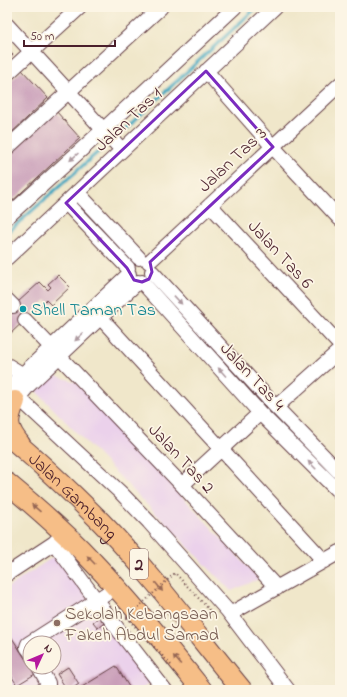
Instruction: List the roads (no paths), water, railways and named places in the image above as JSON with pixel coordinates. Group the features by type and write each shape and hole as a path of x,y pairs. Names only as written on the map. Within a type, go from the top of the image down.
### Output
{"highway":[{"path":"12,400 8,426 13,437 24,449"},
{"name":"Jalan Gambang","path":"7,435 102,522 154,582 242,690"},
{"name":"Jalan Gambang","path":"7,483 59,538 117,588 199,689"}],"street":[{"path":"7,74 80,7"},
{"path":"7,148 161,7"},
{"path":"7,217 235,7"},
{"name":"Jalan Tas 1","path":"7,258 275,7"},
{"path":"7,25 122,150"},
{"path":"206,71 273,147 340,219"},
{"name":"Jalan Tas 3","path":"147,264 339,86"},
{"name":"Jalan Tas 4","path":"77,192 147,264 276,407 340,473"},
{"name":"Jalan Tas 4","path":"66,203 260,413 340,493"},
{"name":"Jalan Tas 6","path":"210,206 340,345"},
{"path":"133,260 147,264 148,279 134,277 130,263 133,260"},
{"path":"12,400 22,374 100,317 134,277"},
{"path":"12,400 28,386 55,351 134,277"},
{"path":"100,317 324,561"},
{"name":"Jalan Tas 2","path":"25,320 182,485 277,588"},
{"path":"276,407 340,350"},
{"path":"7,365 22,374"},
{"path":"12,400 127,499 149,522 223,616 288,690"},
{"path":"182,485 260,413"},
{"path":"7,574 59,538 97,601 166,690"},
{"path":"223,616 277,588 340,552"},
{"path":"42,635 117,588"},
{"path":"43,690 48,686 44,675"}],"waterway":[{"path":"124,130 257,7"},
{"path":"7,233 98,152"}],"place":[{"name":"Shell Taman Tas","path":"23,309"},
{"name":"Sekolah Kebangsaan Fakeh Abdul Samad","path":"57,623"}]}
